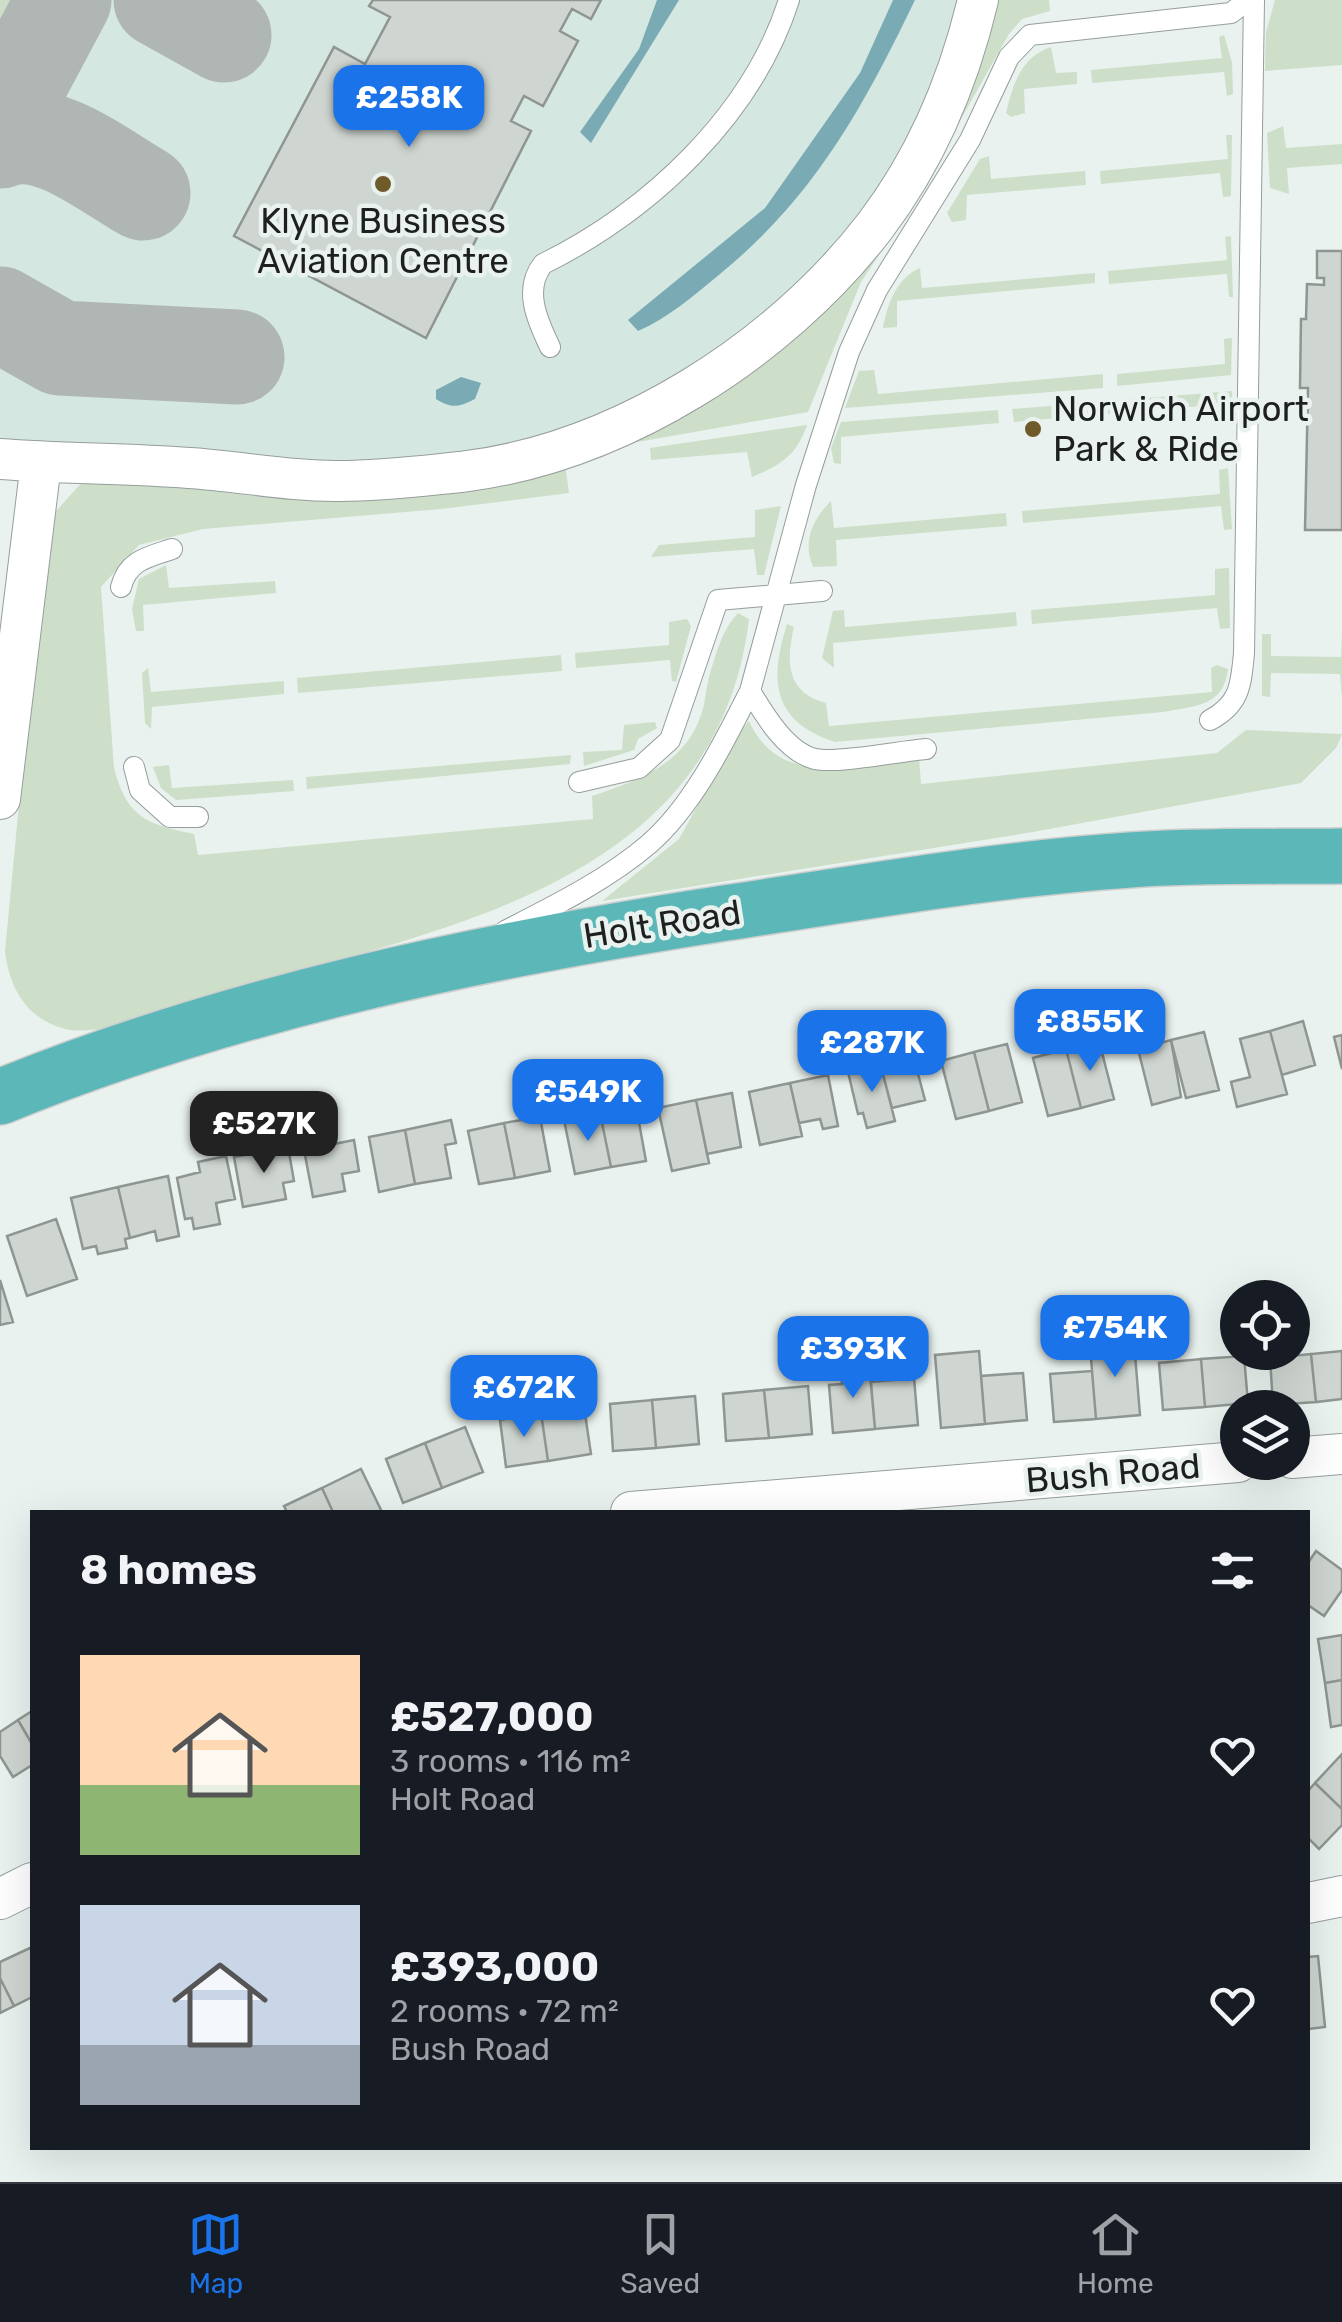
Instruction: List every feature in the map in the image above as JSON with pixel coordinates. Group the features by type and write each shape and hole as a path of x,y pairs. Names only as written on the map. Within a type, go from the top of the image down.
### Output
{"highway":[{"name":"Holt Road","path":"3,1088 220,1021 436,966 622,929 966,877 1131,860 1342,856"}],"street":[{"path":"0,459 43,454 356,480 464,471 548,454 630,420 694,386 754,342 810,296 875,225 931,136 965,56 978,0"},
{"path":"0,799 43,454"},
{"path":"1310,1457 1342,1454"},
{"name":"Bush Road","path":"655,1510 1220,1463"},
{"path":"0,1899 30,1884"},
{"path":"1310,1903 1342,1896"}],"lane":[{"path":"550,347 532,288 534,275 544,264 629,213 693,155 740,97 780,30 789,0"},
{"path":"436,966 562,902 650,843 695,785 750,691 774,595 849,352 877,290 970,140 1009,57 1030,35 1190,19 1231,12 1251,0"},
{"path":"1210,720 1232,708 1241,688 1244,652 1251,0"},
{"path":"121,587 125,572 136,562 172,548"},
{"path":"579,782 639,768 670,740 718,600 822,591"},
{"path":"750,691 796,749 816,759 926,749"},
{"path":"134,767 140,790 170,816 198,817"}],"shaded area":[{"path":"0,0 963,0 953,36 903,150 837,244 793,290 701,365 556,437 394,469 0,440"}],"green space":[{"path":"0,0 40,0 0,74"},
{"path":"999,0 1049,0 1050,11 1022,19 1009,34 913,204 861,282 808,412 592,450 763,353 978,63"},
{"path":"1275,0 1342,0 1342,65 1265,71 1266,32"},
{"path":"1224,35 1232,62 1233,94 1227,96 1224,72 1092,83 1091,70 1222,58 1219,37"},
{"path":"1051,47 1056,73 1077,72 1077,84 1024,89 1025,113 1011,117 1006,113 1020,73 1032,57"},
{"path":"1283,126 1286,148 1342,144 1342,164 1287,168 1289,194 1270,188 1267,133"},
{"path":"1226,135 1232,135 1231,196 1223,197 1220,173 1101,184 1100,171 1228,159"},
{"path":"989,156 991,179 1085,171 1086,185 967,195 966,220 952,222 947,213 980,159"},
{"path":"1231,236 1233,297 1229,297 1227,274 1109,284 1108,271 1227,260 1225,237"},
{"path":"920,268 922,288 1095,273 1095,283 897,301 897,327 883,328 894,293 905,278"},
{"path":"1232,338 1231,375 1117,386 1117,374 1225,364 1224,339"},
{"path":"874,370 878,394 1103,374 1103,388 845,408 859,371"},
{"path":"1232,391 1233,418 1229,419 1225,404 1014,422 1012,409"},
{"path":"998,410 999,423 841,437 841,464 834,463 831,448 841,422"},
{"path":"807,425 787,458 752,477 747,452 651,460 650,448"},
{"path":"565,464 569,493 441,509 203,529 139,545 101,587 114,768 119,785 141,816 194,834 198,855 593,819 592,796 657,768 684,746 694,732 721,640 738,613 749,619 727,707 687,777 631,833 564,877 489,912 128,1023 82,1031 65,1029 30,1009 15,989 5,951 44,543 50,518 83,481 112,478 268,498 363,499"},
{"path":"1228,468 1232,529 1224,530 1221,506 1023,523 1022,511 1220,494 1219,470"},
{"path":"831,501 834,528 1006,513 1007,526 836,540 837,566 813,567 811,531"},
{"path":"781,506 764,575 757,575 754,549 651,557 659,545 755,537 755,510"},
{"path":"166,565 169,588 275,581 276,593 143,605 144,631 136,631 132,609 139,579"},
{"path":"1229,568 1230,628 1220,629 1217,608 1032,624 1031,610 1215,595 1215,569"},
{"path":"844,610 845,627 1016,612 1017,626 833,643 834,668 822,658 833,611"},
{"path":"687,619 691,626 676,682 672,681 670,660 576,668 575,653 669,645 669,622"},
{"path":"787,624 794,627 790,663 796,684 803,692 826,703 829,726 1212,692 1211,668 1217,665 1228,669 1221,691 1214,698 1186,708 835,742 798,723 787,711 778,681 778,663"},
{"path":"1262,634 1271,634 1271,656 1341,657 1342,635 1342,697 1340,674 1271,673 1270,697 1262,696"},
{"path":"561,655 562,671 298,693 297,678"},
{"path":"148,668 151,692 284,681 284,694 152,707 151,729 145,723 142,673"},
{"path":"749,721 763,743 780,757 800,765 847,768 919,758 921,784 1217,753 1246,730 1342,734 1336,748 1301,783 1033,832 602,901 679,839 737,735"},
{"path":"655,722 657,728 638,739 634,750 584,766 583,752 622,750 624,725"},
{"path":"571,755 570,764 307,789 306,777"},
{"path":"169,765 172,788 293,780 294,791 176,800 161,788 153,767"}],"water":[{"path":"657,0 679,0 591,143 580,132 639,49"},
{"path":"893,0 915,0 876,78 809,182 783,214 720,274 671,313 638,331 628,320 765,208 860,73"},
{"path":"461,377 481,383 475,399 456,406 436,399 436,390"}],"building":[{"name":"Klyne Business Aviation Centre","path":"373,0 601,0 591,19 572,9 560,31 578,41 543,106 524,96 511,121 531,131 426,338 234,236 334,47 365,64 390,17 369,6"},
{"path":"1317,251 1342,251 1342,530 1305,530 1308,388 1300,388 1301,319 1306,319 1307,284 1324,285 1324,278 1317,278"},
{"path":"1303,1021 1315,1065 1282,1075 1270,1031"},
{"path":"1270,1031 1287,1094 1237,1107 1231,1082 1250,1077 1240,1039"},
{"path":"1204,1032 1219,1090 1186,1098 1171,1040"},
{"path":"1342,1035 1342,1069 1334,1037"},
{"path":"1171,1040 1181,1097 1152,1105 1138,1049"},
{"path":"1099,1041 1114,1099 1081,1108 1066,1049"},
{"path":"1007,1044 1022,1102 989,1111 974,1052"},
{"path":"1066,1049 1081,1108 1048,1116 1033,1058"},
{"path":"974,1052 989,1111 956,1119 941,1061"},
{"path":"913,1055 925,1100 892,1108 880,1063"},
{"path":"880,1063 895,1121 867,1128 863,1113 858,1114 848,1072"},
{"path":"828,1075 838,1126 823,1129 820,1119 799,1123 790,1083"},
{"path":"790,1083 802,1136 760,1145 749,1092"},
{"path":"732,1093 741,1147 707,1154 696,1100"},
{"path":"696,1100 709,1163 672,1171 658,1108"},
{"path":"636,1106 646,1161 611,1167 600,1113"},
{"path":"600,1113 611,1167 575,1174 564,1120"},
{"path":"540,1117 550,1171 515,1178 504,1123"},
{"path":"451,1120 456,1143 445,1145 451,1178 415,1184 405,1130"},
{"path":"504,1123 515,1178 479,1184 468,1131"},
{"path":"405,1130 415,1184 379,1192 369,1137"},
{"path":"354,1140 359,1171 342,1174 345,1191 313,1197 304,1150"},
{"path":"288,1147 294,1181 283,1183 286,1199 243,1207 234,1157"},
{"path":"226,1156 235,1199 216,1203 220,1224 194,1229 192,1218 185,1219 177,1178 200,1172 198,1162"},
{"path":"168,1176 179,1236 157,1241 155,1231 130,1238 118,1187"},
{"path":"118,1187 130,1238 125,1239 127,1248 98,1254 96,1246 83,1249 71,1198"},
{"path":"56,1219 77,1279 27,1296 7,1236"},
{"path":"0,1280 13,1322 0,1325"},
{"path":"1134,1342 1140,1415 1096,1419 1090,1346"},
{"path":"979,1351 985,1424 941,1428 935,1355"},
{"path":"1342,1351 1342,1399 1316,1402 1311,1354"},
{"path":"1310,1354 1316,1402 1310,1402 1310,1390 1272,1390 1271,1370 1310,1370"},
{"path":"1220,1358 1220,1370 1245,1370 1247,1390 1220,1390 1220,1406 1205,1407 1201,1359"},
{"path":"1201,1359 1205,1407 1163,1410 1159,1363"},
{"path":"869,1364 875,1429 833,1433 829,1385 842,1384 841,1366"},
{"path":"1092,1371 1096,1419 1054,1422 1050,1374"},
{"path":"1023,1373 1027,1420 985,1424 981,1376"},
{"path":"914,1378 918,1425 875,1429 871,1382"},
{"path":"808,1386 812,1434 769,1438 764,1390"},
{"path":"764,1390 769,1438 726,1441 723,1394"},
{"path":"695,1396 699,1444 656,1448 652,1400"},
{"path":"652,1400 656,1448 613,1451 610,1404"},
{"path":"584,1407 591,1454 548,1461 541,1413"},
{"path":"541,1413 548,1461 506,1467 500,1420"},
{"path":"465,1427 483,1472 442,1488 425,1443"},
{"path":"425,1443 442,1488 403,1503 386,1459"},
{"path":"361,1469 381,1510 332,1510 322,1488"},
{"path":"322,1488 332,1510 286,1510 284,1506"},
{"path":"1316,1551 1342,1570 1342,1590 1324,1616 1310,1606 1310,1560"},
{"path":"1342,1635 1342,1680 1325,1683 1318,1639"},
{"path":"1342,1680 1342,1725 1331,1727 1325,1683"},
{"path":"30,1712 30,1741 18,1720"},
{"path":"18,1720 30,1741 30,1766 13,1777 0,1756 0,1732"},
{"path":"1342,1754 1342,1809 1315,1783"},
{"path":"1315,1783 1342,1809 1342,1825 1319,1849 1310,1840 1310,1789"},
{"path":"30,1948 30,1998 14,2006 0,1978 0,1962"},
{"path":"1318,1956 1325,2027 1310,2029 1310,1957"},
{"path":"0,1978 14,2006 0,2013"}],"taxiway":[{"path":"0,120 64,0"},
{"path":"161,0 224,35"},
{"path":"0,141 18,137 55,143 143,193"},
{"path":"0,314 60,348 237,357"}],"place":[{"name":"Klyne Business Aviation Centre","path":"383,184"},
{"name":"Norwich Airport Park & Ride","path":"1033,429"}]}
